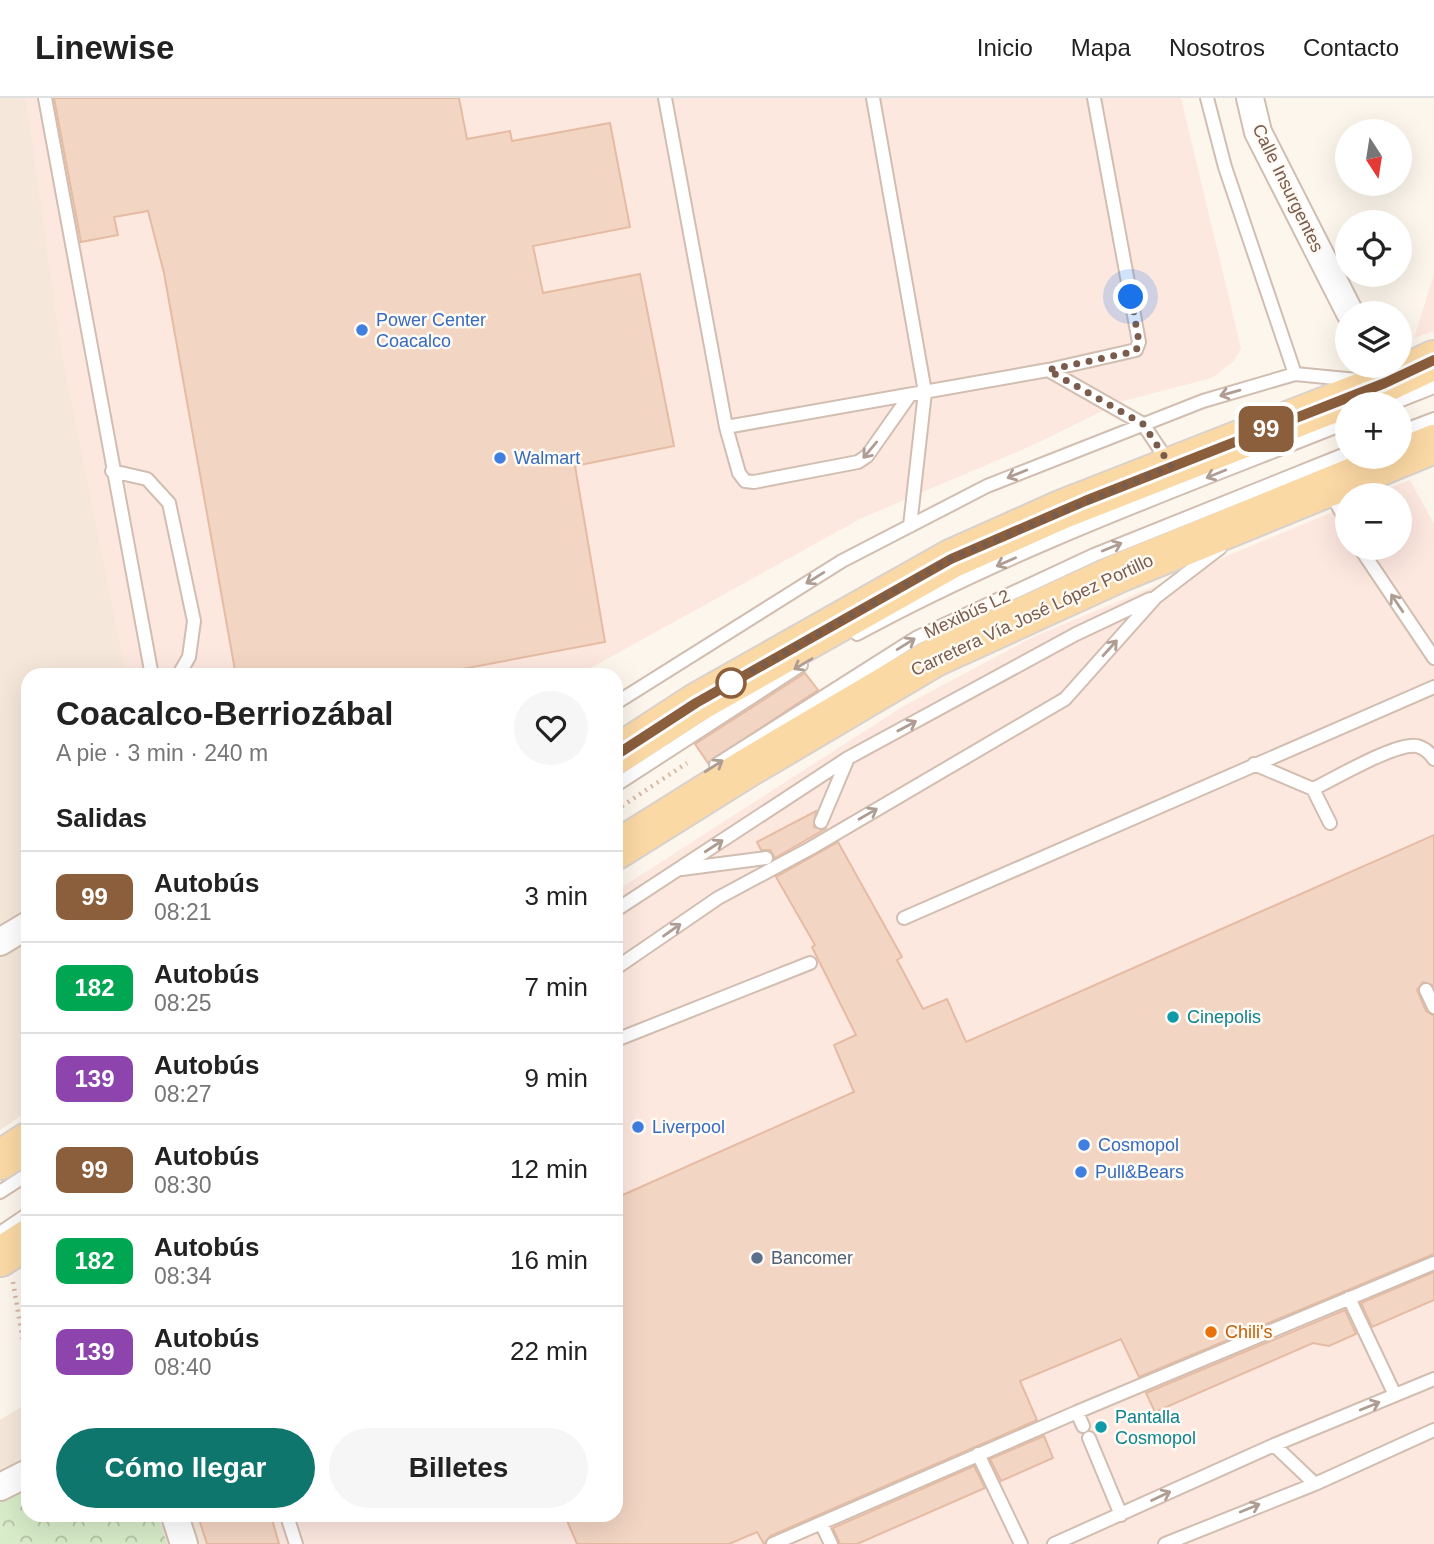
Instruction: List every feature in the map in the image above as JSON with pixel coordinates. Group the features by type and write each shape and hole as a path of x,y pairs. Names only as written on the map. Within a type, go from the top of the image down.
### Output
{"main road":[{"path":"623,751 732,682 951,559 1171,466 1384,384 1434,360"},
{"name":"Carretera Vía José López Portillo","path":"623,846 747,768 935,657 1121,572 1434,444"},
{"path":"0,1160 21,1146"},
{"path":"6,1266 21,1247"}],"street":[{"name":"Calle Insurgentes","path":"1250,98 1258,132 1344,301"},
{"path":"0,942 21,929"},
{"path":"0,1487 21,1476"},
{"path":"177,1522 184,1544"}],"lane":[{"path":"45,98 150,668"},
{"path":"665,98 726,427 745,481 754,482 845,467 867,456 911,395"},
{"path":"873,98 926,393 910,526"},
{"path":"726,427 926,393 1136,351 1139,342 1094,98"},
{"path":"1206,98 1225,167 1295,374"},
{"path":"1048,370 1143,424 1171,466"},
{"path":"623,700 842,561 987,486 1143,424 1203,401 1295,374 1434,387"},
{"path":"1412,427 1434,419"},
{"name":"Mexibús L2","path":"850,638 908,606 1076,530 1335,427"},
{"name":"Mexibús L2","path":"706,772 916,638 1094,555 1335,458"},
{"path":"112,471 147,479 169,503 194,621 190,657 183,668"},
{"path":"1328,488 1335,501"},
{"path":"623,963 718,898 811,848 1065,699 1156,597 1266,513"},
{"path":"1368,560 1434,659"},
{"path":"623,905 848,758 1064,641 1156,597"},
{"path":"623,780 815,657"},
{"path":"904,918 1434,687"},
{"path":"1313,789 1397,749 1415,746 1429,752 1434,759"},
{"path":"821,822 848,758"},
{"path":"1254,764 1313,789 1330,823"},
{"path":"678,870 765,858"},
{"path":"623,1037 810,963"},
{"path":"1426,990 1434,1007"},
{"path":"0,1192 21,1178"},
{"path":"0,1233 21,1219"},
{"path":"773,1544 978,1454 1434,1263"},
{"path":"1349,1298 1395,1395"},
{"path":"1054,1544 1274,1445 1434,1379"},
{"path":"1077,1412 1083,1426"},
{"path":"1165,1544 1315,1484 1434,1430"},
{"path":"1089,1438 1121,1515"},
{"path":"1274,1445 1315,1484"},
{"path":"978,1454 1021,1544"},
{"path":"289,1522 296,1544"},
{"path":"821,1523 831,1544"}],"path":[{"path":"623,805 687,763"},
{"path":"6,1266 21,1338"}],"shaded area":[{"path":"0,98 29,98 127,668 21,668 21,1116 0,1130"},
{"path":"26,98 1181,98 1241,348 1234,361 1212,378 1123,401 1033,445 862,518 591,668 125,668 61,350"},
{"path":"1434,274 1434,331 1414,338"},
{"path":"1412,484 1434,524 1434,1544 282,1544 275,1522 623,1522 623,886 902,707 1033,637 1335,511 1335,560 1412,560"},
{"path":"21,1407 21,1522 275,1522 282,1544 0,1544 0,1420"}],"green space":[{"path":"21,1492 21,1522 160,1522 167,1544 0,1544 0,1502"}],"building":[{"name":"Power Center Coacalco","path":"54,98 459,98 467,139 510,131 512,141 610,123 630,227 533,246 543,293 640,274 674,446 575,466 605,642 467,668 235,668 164,273 148,211 114,217 118,235 81,242"},
{"path":"805,673 818,690 708,763 695,744"},
{"path":"816,811 814,827 825,829 775,858 770,850 761,850 757,842"},
{"name":"Cosmopol","path":"1434,835 1434,986 1423,982 1417,990 1426,1011 1434,1016 1434,1254 1139,1377 1121,1339 1020,1381 1037,1420 770,1536 764,1544 757,1532 729,1544 577,1544 568,1522 623,1522 623,1195 854,1092 834,1045 856,1035 812,947 815,945 776,877 838,842 902,957 897,960 923,1009 947,999 966,1042"},
{"path":"1434,1272 1434,1300 1372,1327 1361,1303"},
{"path":"1345,1310 1356,1334 1329,1346 1313,1343 1155,1412 1146,1393"},
{"path":"1044,1436 1053,1458 1001,1481 990,1459"},
{"path":"974,1466 985,1488 857,1544 840,1544 833,1528"},
{"path":"200,1522 273,1522 279,1544 207,1544"}],"bus line":[{"name":"99","path":"623,750 696,703 951,559 1063,509 1385,383 1434,360"}],"place":[{"name":"Power Center Coacalco","path":"362,330"},
{"name":"Walmart","path":"500,458"},
{"name":"Cinepolis","path":"1173,1017"},
{"name":"Liverpool","path":"638,1127"},
{"name":"Cosmopol","path":"1084,1145"},
{"name":"Pull&Bears","path":"1081,1172"},
{"name":"Bancomer","path":"757,1258"},
{"name":"Chili's","path":"1211,1332"},
{"name":"Pantalla Cosmopol","path":"1101,1427"}],"route":[{"path":"731,683 720,689 951,559 1063,509 1171,466 1143,424 1048,370 1136,351 1139,342 1131,297"}]}
